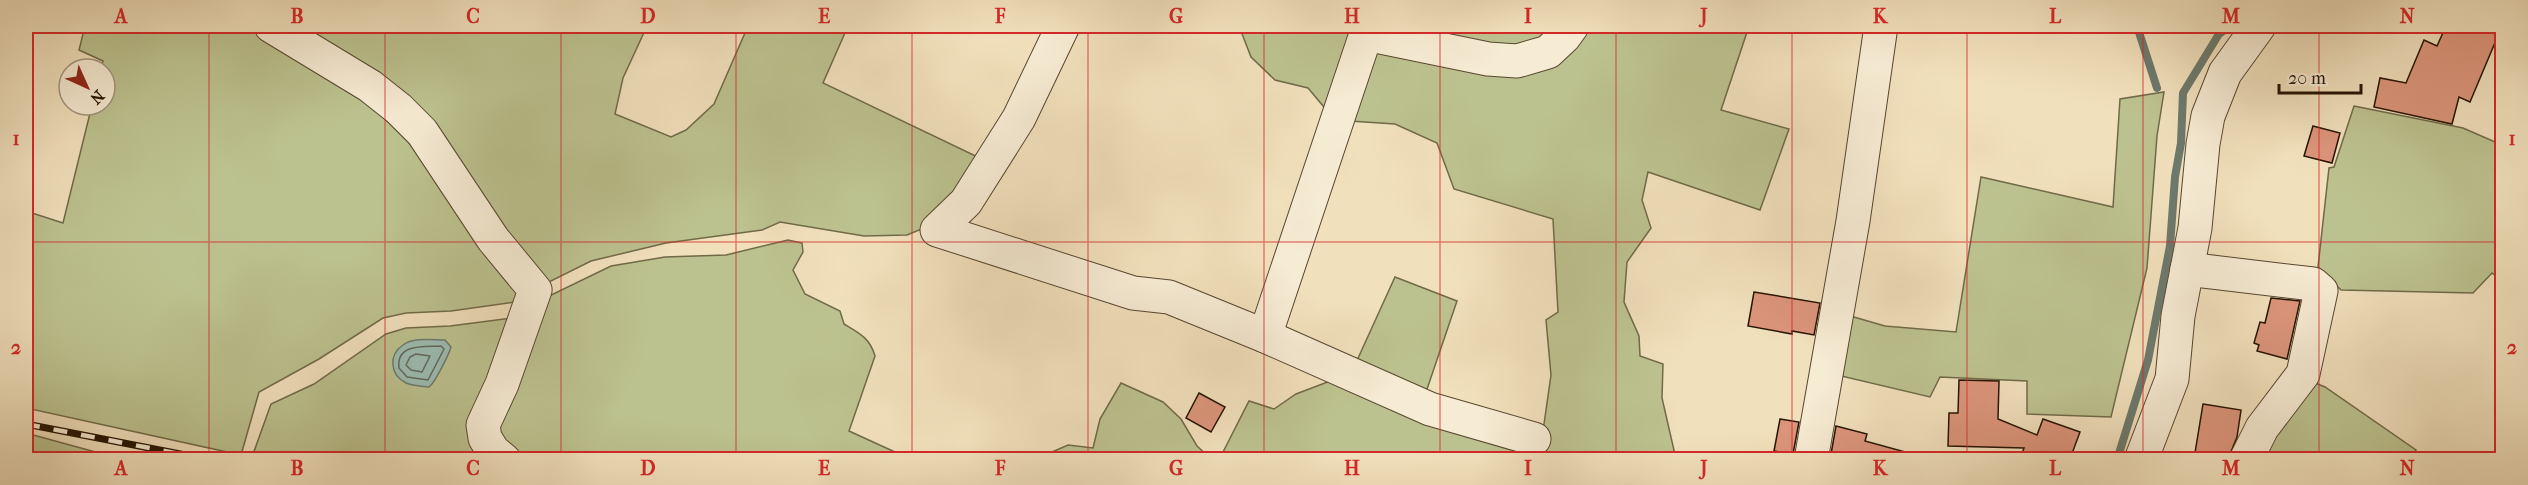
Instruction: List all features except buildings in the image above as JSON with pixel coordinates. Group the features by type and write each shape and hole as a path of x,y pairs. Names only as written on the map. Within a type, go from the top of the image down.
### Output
{"street":[{"path":"271,26 370,86 399,109 422,132 493,239 535,290 502,384 483,425 485,438 493,451 504,459"},
{"path":"1063,26 1019,118 966,202 937,230 1133,293 1169,297 1265,336 1430,409 1534,439"},
{"path":"1265,336 1366,34 1488,59 1517,62 1548,52 1572,26"},
{"path":"1810,459 1853,221 1881,26"},
{"path":"2141,459 2172,379 2178,316 2187,269 2208,116 2226,73 2259,26"},
{"path":"2187,269 2313,284 2321,291 2303,374 2262,428 2246,459"}],"green space":[{"path":"85,26 249,26 385,109 524,288 515,302 451,311 406,313 383,318 319,359 259,392 241,455 26,408 26,211 63,223 89,117 117,117 117,57 94,57 79,50"},
{"path":"292,26 647,26 623,78 615,114 671,137 686,130 714,104 748,26 848,26 823,83 984,160 929,226 907,235 864,236 780,222 762,230 666,243 591,261 549,282 538,278 509,243"},
{"path":"1239,26 1736,26 1747,32 1721,110 1789,129 1760,210 1648,172 1642,200 1651,228 1627,262 1624,302 1639,336 1640,356 1663,364 1662,398 1676,459 1219,460 1249,401 1274,409 1296,394 1338,378 1543,431 1551,375 1546,320 1558,312 1553,219 1454,189 1437,143 1395,124 1350,121 1329,113 1308,88 1275,80 1251,57"},
{"path":"2164,92 2157,136 2147,268 2111,417 2027,414 2027,381 1940,377 1930,397 1837,375 1847,315 1885,326 1956,332 1981,177 2113,207 2120,99"},
{"path":"2354,106 2463,128 2502,145 2502,281 2492,273 2473,293 2341,290 2318,267 2329,168 2334,167"},
{"path":"788,240 802,243 803,252 793,270 805,294 840,311 844,324 867,340 875,356 849,431 906,459 511,459 493,440 547,297 611,266 665,257 726,255"},
{"path":"1395,277 1457,301 1424,398 1354,367"},
{"path":"512,318 489,459 268,460 252,457 271,404 314,384 386,334 406,328 450,326"},
{"path":"2308,380 2325,387 2416,450 2411,459 2252,460"},
{"path":"1121,383 1163,402 1181,419 1197,446 1211,459 1036,459 1068,445 1093,448 1100,419"},
{"path":"26,433 110,456 133,459 26,459"}],"water":[{"path":"429,339 445,340 451,347 445,362 429,387 409,384 397,375 393,359 398,349 407,342"}],"waterway":[{"path":"2137,26 2157,88"},
{"path":"2117,460 2148,360 2170,246 2175,177 2181,143 2183,93 2219,34 2230,26"}],"railway":[{"path":"26,424 211,460"}]}
